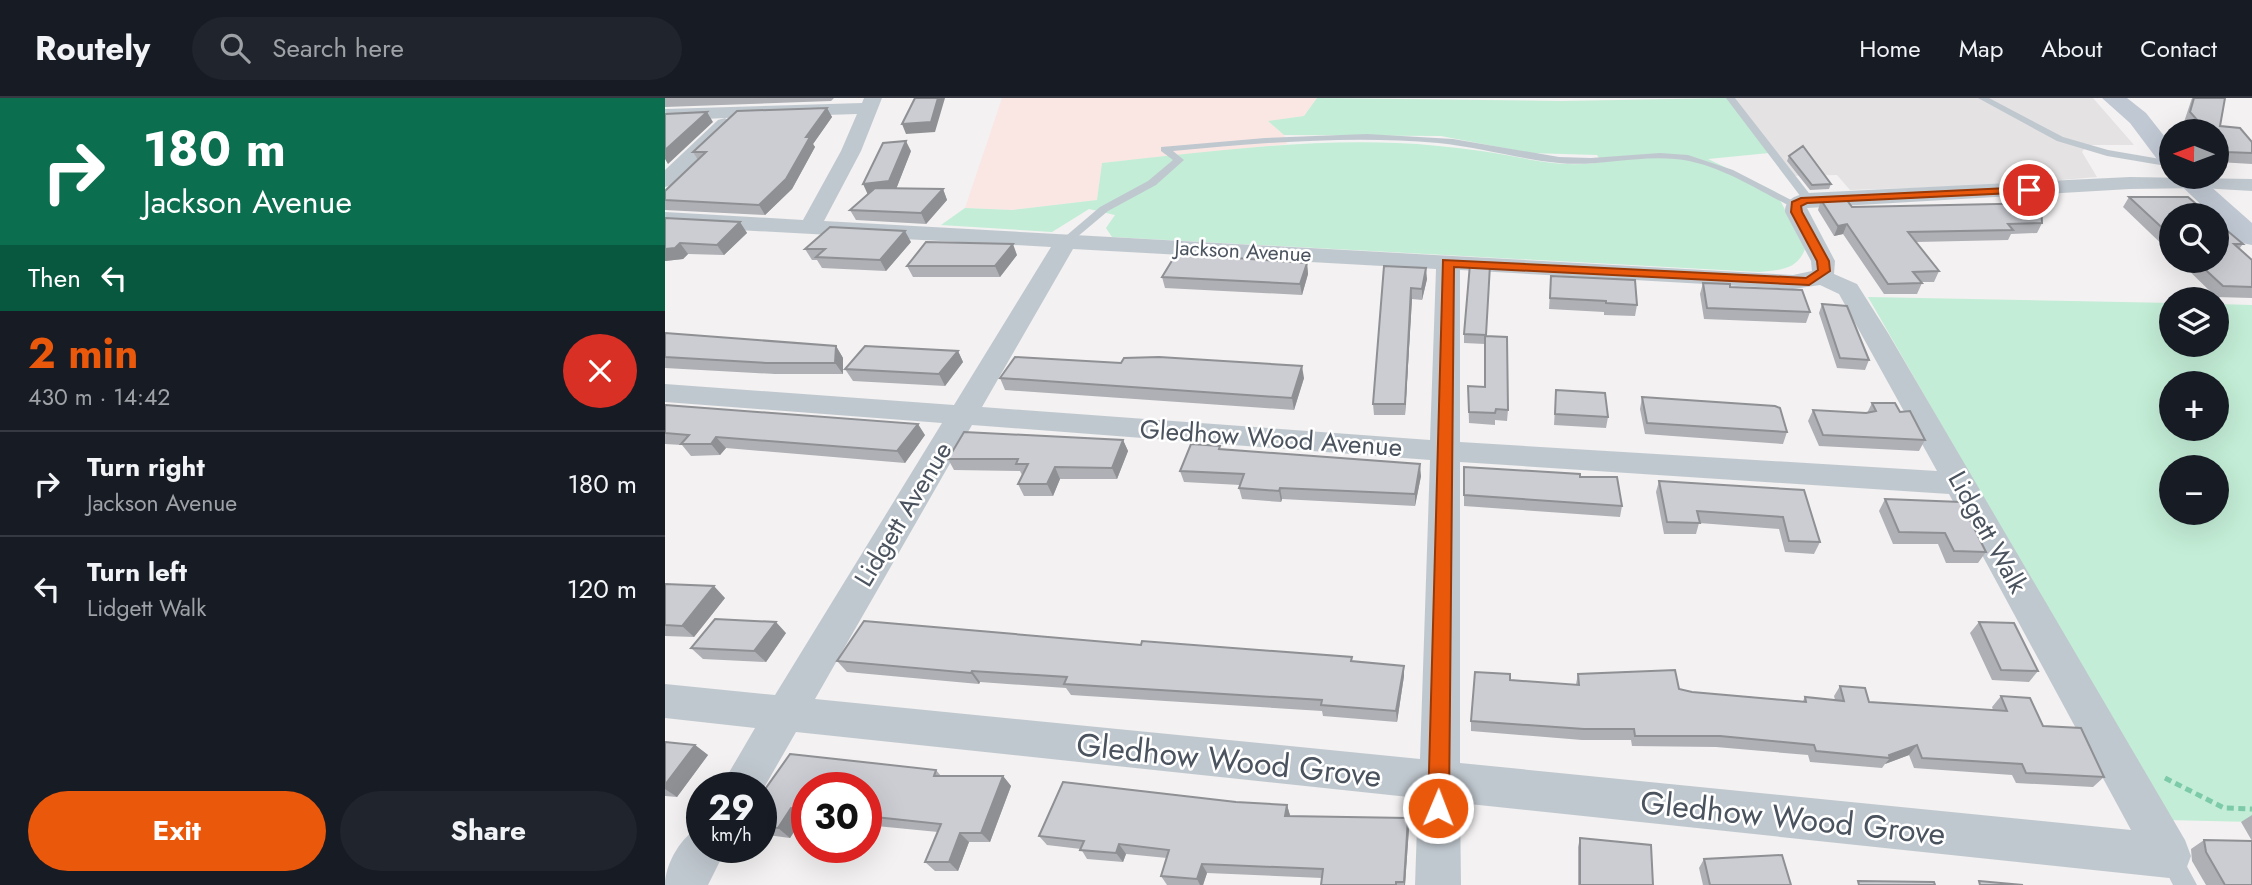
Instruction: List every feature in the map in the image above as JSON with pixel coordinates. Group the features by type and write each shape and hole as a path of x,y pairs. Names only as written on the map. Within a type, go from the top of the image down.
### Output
{"street":[{"path":"2113,98 2139,108 2159,139"},
{"path":"665,116 872,103"},
{"path":"810,227 872,103"},
{"path":"665,181 737,113"},
{"path":"1820,276 1824,271 1823,261 1796,212 1802,202 2130,183 2159,178"},
{"path":"2229,181 2252,185"},
{"path":"2199,189 2251,235"},
{"name":"Jackson Avenue","path":"665,219 1793,282 1809,281 1820,276"},
{"name":"Lidgett Avenue","path":"750,772 1066,241"},
{"path":"1438,885 1448,263"},
{"name":"Lidgett Walk","path":"1820,276 1848,289 1961,484 2178,871"},
{"name":"Gledhow Wood Avenue","path":"665,393 1444,451 1961,484"},
{"name":"Gledhow Wood Grove","path":"665,701 1439,782 2178,871"},
{"path":"683,885 696,863"}],"lane":[{"path":"1730,98 1802,202"},
{"path":"1982,98 2060,139 2159,168"},
{"path":"1066,241 1104,209 1153,183 1179,160 1164,149 1277,139 1385,137 1439,140 1578,161 1622,156 1687,158 1802,202"}],"path":[{"path":"2121,771 2152,772 2224,808 2252,808"}],"shaded area":[{"path":"1002,98 1317,98 1304,116 1269,122 1284,135 1287,144 1102,163 1097,200 1012,210 965,208"},
{"path":"1727,98 2093,98 2134,145 2087,145 2082,152 2097,177 2004,185 1850,190 1837,175 1786,176"}],"green space":[{"path":"1317,98 1562,101 1727,98 1769,153 1708,159 1776,192 1805,249 1792,265 1759,272 1112,237 1106,228 1115,215 1089,209 1052,232 941,225 965,208 1012,210 1097,200 1102,163 1212,151 1322,143 1396,143 1460,148 1556,163 1602,162 1597,155 1530,153 1441,136 1284,135 1268,121 1304,116"},
{"path":"1868,297 2159,303 2159,357 2229,357 2229,304 2252,305 2252,822 2168,820"}],"building":[{"path":"915,98 938,98 931,122 902,124"},
{"path":"2194,98 2225,98 2221,119 2196,119 2190,112"},
{"path":"827,108 806,137 810,137 786,179 759,205 665,200 665,191 706,152 693,152 737,111"},
{"path":"707,112 665,150 665,114"},
{"path":"2229,127 2240,128 2252,142 2252,153 2229,152"},
{"path":"906,141 889,181 863,184 883,143"},
{"path":"1803,146 1831,184 1812,185 1789,156"},
{"path":"875,188 943,189 921,213 850,210"},
{"path":"2129,197 2188,197 2195,203 2159,203 2159,225"},
{"path":"1846,199 1852,207 2041,203 2042,223 2008,224 2013,230 1908,232 1939,271 1913,272 1922,283 1888,284 1847,224 1838,226 1821,200"},
{"path":"665,218 740,222 717,245 680,243 675,248 665,249"},
{"path":"830,227 905,231 880,260 816,257 825,249 805,249"},
{"path":"2229,232 2243,244 2234,244 2252,260 2252,287 2223,286 2209,273 2229,273"},
{"path":"926,242 1013,244 995,266 907,266"},
{"path":"1176,254 1307,263 1300,284 1162,277"},
{"path":"1470,264 1490,265 1486,335 1464,334"},
{"path":"1384,266 1426,268 1422,289 1411,288 1405,404 1373,404"},
{"path":"1551,276 1635,280 1637,305 1550,298"},
{"path":"1703,283 1802,290 1810,312 1707,308"},
{"path":"1822,304 1847,306 1869,360 1840,358"},
{"path":"665,333 836,346 835,363 767,363 665,357"},
{"path":"1485,336 1507,337 1508,410 1496,409 1495,413 1469,412 1468,386 1485,387"},
{"path":"865,346 958,351 939,374 845,369"},
{"path":"1015,357 1121,363 1124,358 1159,357 1302,366 1292,398 1000,378"},
{"path":"1556,390 1605,393 1608,417 1555,414"},
{"path":"1642,397 1775,406 1780,408 1787,432 1647,423"},
{"path":"1872,403 1895,403 1900,412 1910,411 1925,440 1823,435 1813,410 1866,413 1876,411"},
{"path":"665,405 918,424 897,451 716,437 711,444 681,444 689,435 665,433"},
{"path":"964,432 1123,440 1112,468 1055,467 1047,484 1018,484 1028,464 1016,464 1018,459 948,459"},
{"path":"1191,444 1220,446 1219,449 1420,464 1415,494 1239,488 1244,474 1180,471"},
{"path":"1464,467 1580,474 1580,477 1617,477 1622,506 1464,495"},
{"path":"1659,481 1804,490 1820,542 1789,541 1783,517 1697,511 1700,523 1667,522"},
{"path":"1885,499 1961,502 1986,552 1954,551 1945,533 1899,532"},
{"path":"665,584 714,586 682,626 665,625"},
{"path":"715,619 776,622 754,651 691,648"},
{"path":"864,621 1141,645 1142,641 1352,657 1351,661 1404,666 1396,711 1321,705 1322,700 1064,684 1067,677 971,673 837,661"},
{"path":"1979,622 2014,623 2038,671 2001,670"},
{"path":"1675,670 1679,689 1806,702 1805,697 1844,701 1840,686 1865,688 1869,702 2007,711 2001,696 2030,698 2043,726 2081,728 2104,777 2026,773 2022,764 1922,758 1917,745 1889,755 1890,758 1816,751 1814,745 1720,736 1635,736 1634,729 1584,729 1471,721 1475,672 1510,674 1510,680 1579,685 1578,674"},
{"path":"665,742 695,745 665,785"},
{"path":"790,754 936,770 934,776 1003,776 981,833 960,833 949,862 925,862 941,824 882,818 882,772 791,772 791,808 778,828 777,772"},
{"path":"1063,782 1236,802 1287,805 1285,816 1408,818 1404,882 1396,882 1396,885 1321,885 1323,869 1202,864 1197,879 1161,876 1169,850 1119,844 1116,853 1080,850 1084,841 1039,836"},
{"path":"1580,838 1651,845 1653,885 1580,885"},
{"path":"2204,840 2252,841 2252,885 2225,885 2206,852"},
{"path":"1782,855 1791,885 1710,885 1704,859"},
{"path":"1858,881 1934,882 1935,885 1859,885"},
{"path":"1979,881 2023,885 1980,885"}],"route":[{"path":"1438,808 1448,263 1809,281 1824,271 1823,261 1796,212 1795,205 1805,200 2029,190"}]}
